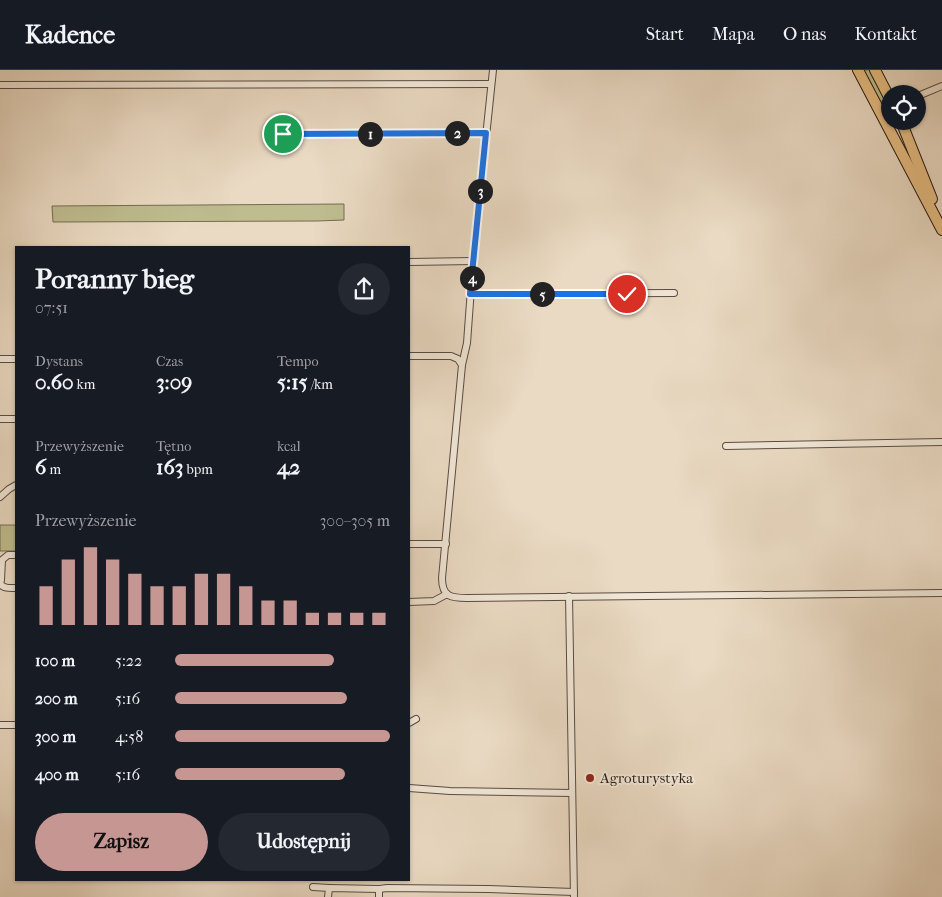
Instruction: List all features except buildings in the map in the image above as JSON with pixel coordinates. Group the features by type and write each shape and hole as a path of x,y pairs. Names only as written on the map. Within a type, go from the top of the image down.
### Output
{"main road":[{"path":"858,70 881,107"},
{"path":"875,70 883,85"},
{"path":"893,130 942,228"},
{"path":"905,130 942,228"}],"street":[{"path":"493,70 473,261 467,343 462,365 442,583 447,594 456,598 942,593"},
{"path":"0,85 491,84"},
{"path":"926,93 942,86"},
{"path":"283,134 486,133"},
{"path":"410,262 473,261"},
{"path":"470,294 674,293"},
{"path":"410,356 451,356 458,359 462,365"},
{"path":"0,358 15,358"},
{"path":"0,419 15,419"},
{"path":"726,446 942,442"},
{"path":"0,497 15,486"},
{"path":"410,544 446,544"},
{"path":"15,555 8,555 2,560 0,584 6,588 15,588"},
{"path":"410,602 434,601 447,594"},
{"path":"313,887 379,889 454,888 574,895 570,596"},
{"path":"410,723 416,720"},
{"path":"0,725 15,725"},
{"path":"410,788 450,791 572,793"},
{"path":"328,897 329,888"},
{"path":"454,888 454,897"},
{"path":"379,889 379,897"}],"shaded area":[{"path":"861,70 870,70 881,90 881,101 879,102"},
{"path":"344,204 344,220 317,221 53,222 52,206"},
{"path":"0,525 15,525 15,551 0,551"}],"place":[{"name":"Agroturystyka","path":"590,778"}],"route":[{"path":"283,134 486,133 470,294 627,294"}]}
